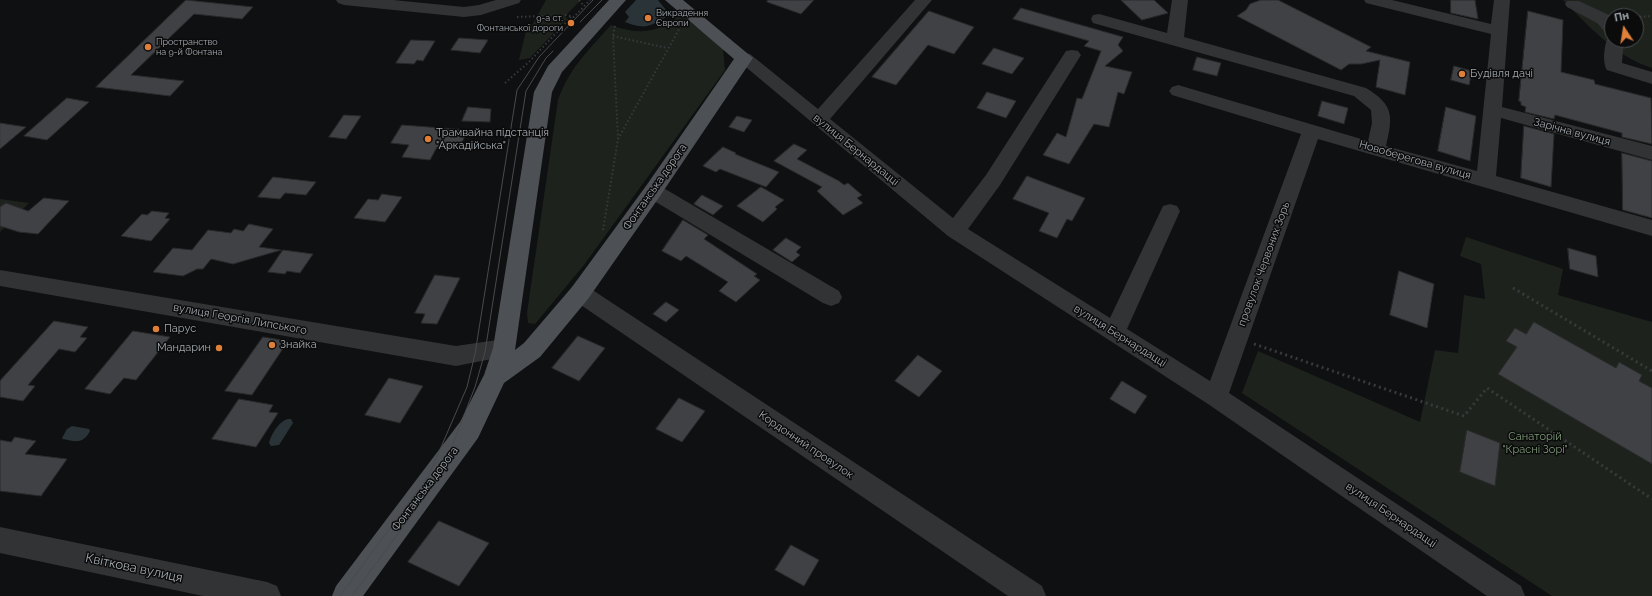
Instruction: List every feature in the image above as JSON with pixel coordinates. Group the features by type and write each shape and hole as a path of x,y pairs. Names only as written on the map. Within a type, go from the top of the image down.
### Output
{"main road":[{"name":"Фонтанська дорога","path":"346,596 469,430 496,376 505,340 543,92 554,70 618,0"},
{"path":"673,0 744,58"},
{"name":"Фонтанська дорога","path":"496,376 532,350 580,293 653,191 744,58"},
{"path":"505,340 532,350"}],"street":[{"path":"344,0 464,12 480,10 513,0"},
{"path":"819,120 924,0"},
{"path":"1175,40 1180,0"},
{"path":"1372,0 1413,5 1500,31"},
{"path":"1486,180 1502,0"},
{"path":"1573,4 1604,20"},
{"path":"1099,20 1360,92 1369,97 1381,109 1383,116 1376,149"},
{"path":"1614,48 1613,66 1652,78"},
{"path":"955,231 994,180 1072,55"},
{"name":"вулиця Бернардацці","path":"744,58 955,231 1216,397 1511,596"},
{"name":"Новоберегова вулиця","path":"1178,91 1312,131 1652,228"},
{"name":"Зарічна вулиця","path":"1492,110 1652,153"},
{"name":"провулок Червоних Зорь","path":"1216,397 1312,131"},
{"path":"653,191 831,297"},
{"path":"1114,332 1170,211"},
{"name":"вулиця Георгія Липського","path":"0,278 456,356 505,340"},
{"name":"Кордонний провулок","path":"580,293 1032,596"},
{"name":"Квіткова вулиця","path":"0,540 267,596"}],"path":[{"path":"579,0 584,6"},
{"path":"505,83 529,62 572,16 574,17 590,0"},
{"path":"517,17 566,14 572,16"},
{"path":"618,139 667,48 686,18"},
{"path":"603,235 618,139 613,36 615,23"},
{"path":"613,36 667,48"},
{"path":"1513,288 1652,371"},
{"path":"1237,338 1464,416 1487,388 1652,499"}],"green space":[{"path":"546,0 581,0 565,16 567,19 530,58 519,60 527,27 532,25"},
{"path":"1563,0 1652,0 1652,68 1627,57 1614,48 1644,48 1644,8 1604,8 1604,40"},
{"path":"680,14 723,48 725,70 584,265 535,324 528,323 527,313 558,100 563,88 580,60 611,25 630,30 647,31 664,26"},
{"path":"0,199 29,203 0,232"},
{"name":"Санаторій \"Красні Зорі\"","path":"1466,237 1563,269 1558,295 1652,322 1652,596 1552,596 1242,393 1258,351 1420,422 1435,350 1458,353 1464,295 1485,299 1481,264 1460,256"}],"shaded area":[{"path":"636,0 658,0 670,15 649,26 633,25 625,22 629,17 625,12"},
{"path":"291,419 293,423 279,445 271,446 269,443 274,432 282,422"},
{"path":"72,426 89,429 90,431 85,438 79,441 63,439 62,438 67,429"}],"building":[{"name":"Пространство на 9-й Фонтана","path":"186,0 253,7 242,19 194,14 131,75 184,81 170,96 96,87"},
{"path":"768,0 814,0 801,14 767,2"},
{"path":"1121,0 1154,0 1168,13 1142,20"},
{"path":"1261,0 1278,0 1371,47 1366,51 1410,62 1405,95 1376,87 1380,60 1361,64 1349,64 1341,70 1237,16 1246,10 1250,4"},
{"path":"1451,0 1475,0 1478,19 1451,13"},
{"path":"1021,8 1123,37 1118,45 1123,51 1105,66 1132,72 1124,94 1118,92 1109,127 1094,124 1069,164 1043,155 1057,133 1066,137 1077,98 1082,99 1101,51 1084,46 1089,41 1013,19"},
{"path":"929,11 974,27 954,54 928,45 896,85 872,77"},
{"path":"1528,11 1563,20 1561,72 1594,80 1595,84 1651,98 1652,144 1622,137 1622,133 1555,115 1554,119 1525,112 1526,107 1521,105 1521,102 1519,101"},
{"path":"459,38 488,40 480,53 451,50"},
{"path":"411,40 435,41 423,61 417,60 414,64 396,63"},
{"path":"994,48 1024,58 1012,74 982,64"},
{"path":"1197,57 1221,63 1217,76 1193,70"},
{"name":"Будівля дачі","path":"1454,66 1472,71 1469,85 1451,80"},
{"path":"987,92 1016,101 1006,118 977,108"},
{"path":"67,98 89,102 47,140 24,136"},
{"path":"1322,101 1348,108 1344,124 1318,116"},
{"path":"468,107 491,109 490,122 462,121"},
{"path":"1446,107 1476,116 1470,161 1438,151"},
{"path":"344,115 361,116 346,139 329,137"},
{"path":"737,116 752,120 744,132 729,127"},
{"path":"0,123 26,127 0,149"},
{"name":"Трамвайна підстанція \"Аркадійська\"","path":"402,125 468,130 461,144 454,143 450,148 437,147 430,160 402,157 409,145 391,143"},
{"path":"1524,126 1554,134 1551,187 1521,178"},
{"path":"794,144 807,150 797,159 844,185 848,183 862,195 857,198 863,203 843,215 817,191 822,187 774,161"},
{"path":"723,147 736,153 735,154 779,172 766,187 720,169 716,172 703,166"},
{"path":"1622,153 1652,161 1652,218 1623,210"},
{"path":"1027,176 1085,198 1072,221 1067,219 1057,238 1039,231 1049,213 1013,199"},
{"path":"273,177 316,182 306,195 285,193 280,199 258,197"},
{"path":"761,187 784,200 775,207 777,209 763,222 737,206"},
{"path":"382,194 402,197 385,222 354,218 368,199 378,200"},
{"path":"702,195 723,206 713,215 694,204"},
{"path":"44,198 69,201 38,234 19,232 0,226 0,207 6,203 28,211"},
{"path":"152,211 169,213 165,218 170,219 151,241 121,236 142,214 147,215"},
{"path":"683,220 708,235 704,239 757,274 754,276 760,280 736,302 719,291 728,282 686,256 681,261 662,251"},
{"path":"249,224 273,229 259,247 281,250 233,264 211,259 203,269 197,269 183,276 153,272 173,248 192,250 208,230 231,233 234,229 243,231"},
{"path":"786,238 801,247 796,252 800,255 792,262 773,250"},
{"path":"1568,248 1596,256 1598,277 1570,269"},
{"path":"283,250 313,254 300,273 287,271 285,274 268,272"},
{"path":"1399,271 1434,284 1427,328 1390,315"},
{"path":"435,275 460,278 437,324 421,323 425,314 415,313"},
{"path":"666,302 679,310 666,322 653,314"},
{"path":"54,321 88,327 80,337 87,338 75,352 59,349 28,385 35,386 23,401 0,397 0,381"},
{"path":"1534,322 1616,368 1619,362 1642,375 1639,381 1652,388 1652,464 1498,374 1517,347 1506,341 1515,328 1526,334"},
{"path":"133,331 170,337 136,380 124,378 110,394 85,389"},
{"path":"578,336 605,348 579,381 552,368"},
{"path":"263,337 288,341 252,395 225,391"},
{"path":"918,355 942,371 919,397 895,381"},
{"path":"389,378 423,386 400,423 365,415"},
{"path":"1122,381 1147,396 1135,414 1110,399"},
{"path":"679,398 705,411 682,442 656,429"},
{"path":"239,399 273,405 269,412 278,413 256,447 212,439"},
{"path":"1467,430 1500,443 1495,486 1460,472"},
{"path":"15,437 36,441 25,454 67,459 41,496 0,491 0,440 11,442"},
{"path":"439,521 489,543 459,586 408,562"},
{"path":"791,545 819,560 804,586 775,570"}],"tram line":[{"path":"340,596 429,475 467,387 475,354 517,90 539,57 593,0"},
{"path":"580,22 602,0"},
{"path":"352,596 440,477 475,387 485,352 526,91 546,58 553,51"}],"place":[{"name":"Викрадення Європи","path":"648,18"},
{"name":"9-а ст. Фонтанської дороги","path":"571,23"},
{"name":"Пространство на 9-й Фонтана","path":"148,47"},
{"name":"Будівля дачі","path":"1462,74"},
{"name":"Трамвайна підстанція \"Аркадійська\"","path":"428,139"},
{"name":"Парус","path":"156,329"},
{"name":"Знайка","path":"272,345"},
{"name":"Мандарин","path":"219,348"}]}
